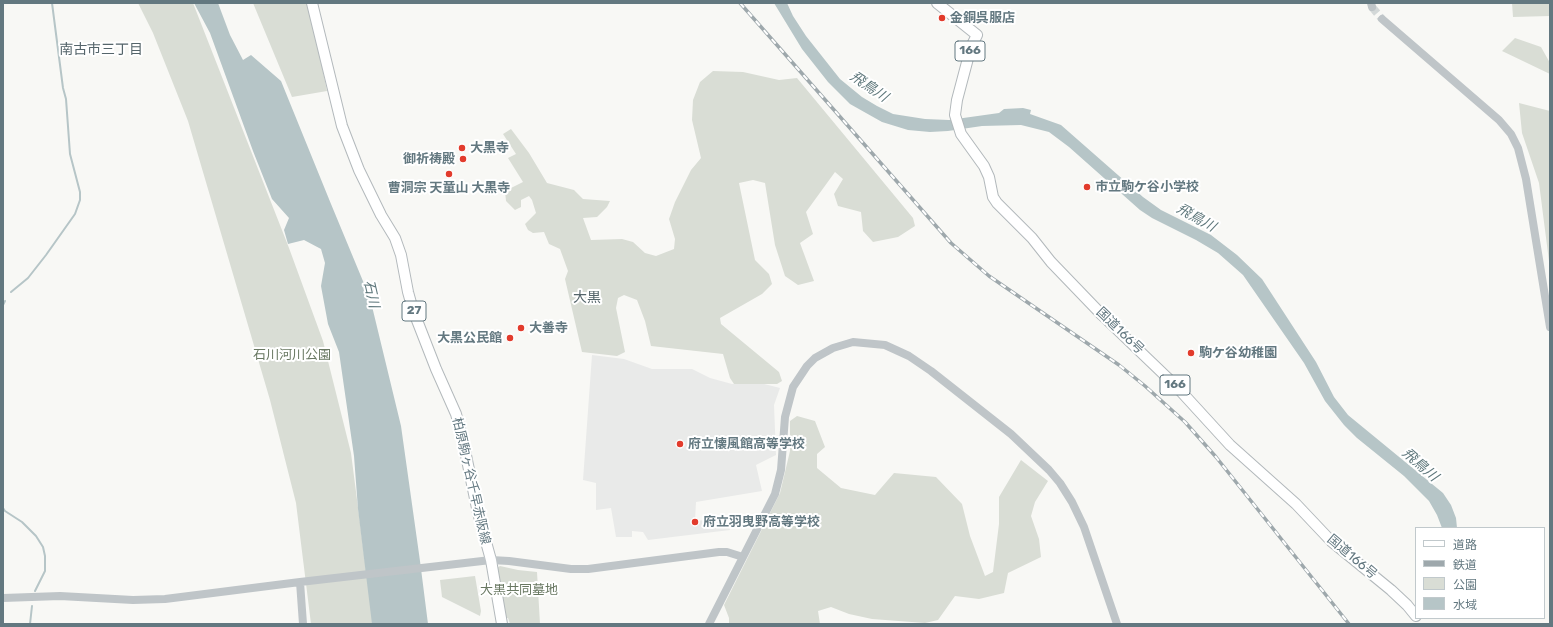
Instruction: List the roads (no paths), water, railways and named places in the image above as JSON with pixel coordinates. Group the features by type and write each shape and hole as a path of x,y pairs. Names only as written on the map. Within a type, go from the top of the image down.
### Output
{"main road":[{"name":"柏原駒ヶ谷千早赤阪線","path":"312,3 342,126 359,170 381,215 395,238 401,254 413,310 436,369 456,414 502,624"},
{"name":"国道166号","path":"937,3 977,35 971,47 957,100 955,117 960,132 984,166 989,178 993,197 997,203 1011,218 1016,221 1051,262 1102,315 1176,386 1230,445 1296,504 1331,541 1391,590 1407,604 1415,614"}],"street":[{"path":"1382,19 1499,120 1511,134 1518,148 1526,179 1550,328"},
{"path":"709,624 775,494 781,470 785,417 793,387 807,366 826,351 853,342 885,345 897,350 932,371 1011,434 1049,470 1060,483 1072,502 1084,527 1117,624"},
{"path":"3,598 60,596 133,600 165,599 304,581 487,561 509,561 571,569 588,569 719,552 727,552 743,557"},
{"path":"303,624 304,581"}],"water":[{"path":"194,3 218,3 230,35 243,60 251,55 281,81 370,298 401,426 428,624 372,624 358,509 354,456 339,352 328,324 321,286 325,263 321,249 304,240 288,244 284,230 289,218 272,199 210,33"},
{"path":"774,3 787,3 793,16 806,36 840,79 862,97 893,114 925,119 949,120 999,113 1004,109 1023,108 1031,110 1030,114 1061,125 1143,197 1161,210 1211,235 1237,255 1262,279 1316,362 1334,397 1348,415 1443,493 1451,505 1456,518 1457,527 1442,527 1429,501 1404,476 1357,438 1344,425 1325,401 1304,363 1243,275 1218,253 1152,218 1140,210 1069,147 1049,132 1021,125 982,126 930,132 908,130 882,122 850,104 828,82 802,49"}],"waterway":[{"path":"11,292 28,278 46,255 75,214 80,200 80,192 70,154 66,99 63,88 52,3"},
{"path":"3,305 5,301"},
{"path":"3,508 5,511 22,522 36,536 43,547 45,556 45,571 35,591"},
{"path":"30,624 32,606"}],"tunnel":[{"path":"1372,7 1382,19"}],"railway":[{"path":"740,3 951,243 989,276 1119,365 1185,422 1216,457 1349,624"}],"place":[{"name":"金銅呉服店","path":"942,18"},
{"name":"大黒寺","path":"462,148"},
{"name":"御祈祷殿","path":"463,159"},
{"name":"曹洞宗 天童山 大黒寺","path":"449,174"},
{"name":"市立駒ケ谷小学校","path":"1087,187"},
{"name":"大善寺","path":"521,328"},
{"name":"大黒公民館","path":"510,338"},
{"name":"駒ケ谷幼稚園","path":"1191,353"},
{"name":"府立懐風館高等学校","path":"680,444"},
{"name":"府立羽曳野高等学校","path":"695,522"}],"district":[{"name":"南古市三丁目","path":"101,50"},
{"name":"大黒","path":"587,298"}],"water label":[{"name":"飛鳥川","path":"869,87"},
{"name":"飛鳥川","path":"1196,218"},
{"name":"石川","path":"371,294"},
{"name":"飛鳥川","path":"1420,465"}],"park label":[{"name":"石川河川公園","path":"292,355"},
{"name":"大黒共同墓地","path":"519,590"}]}
